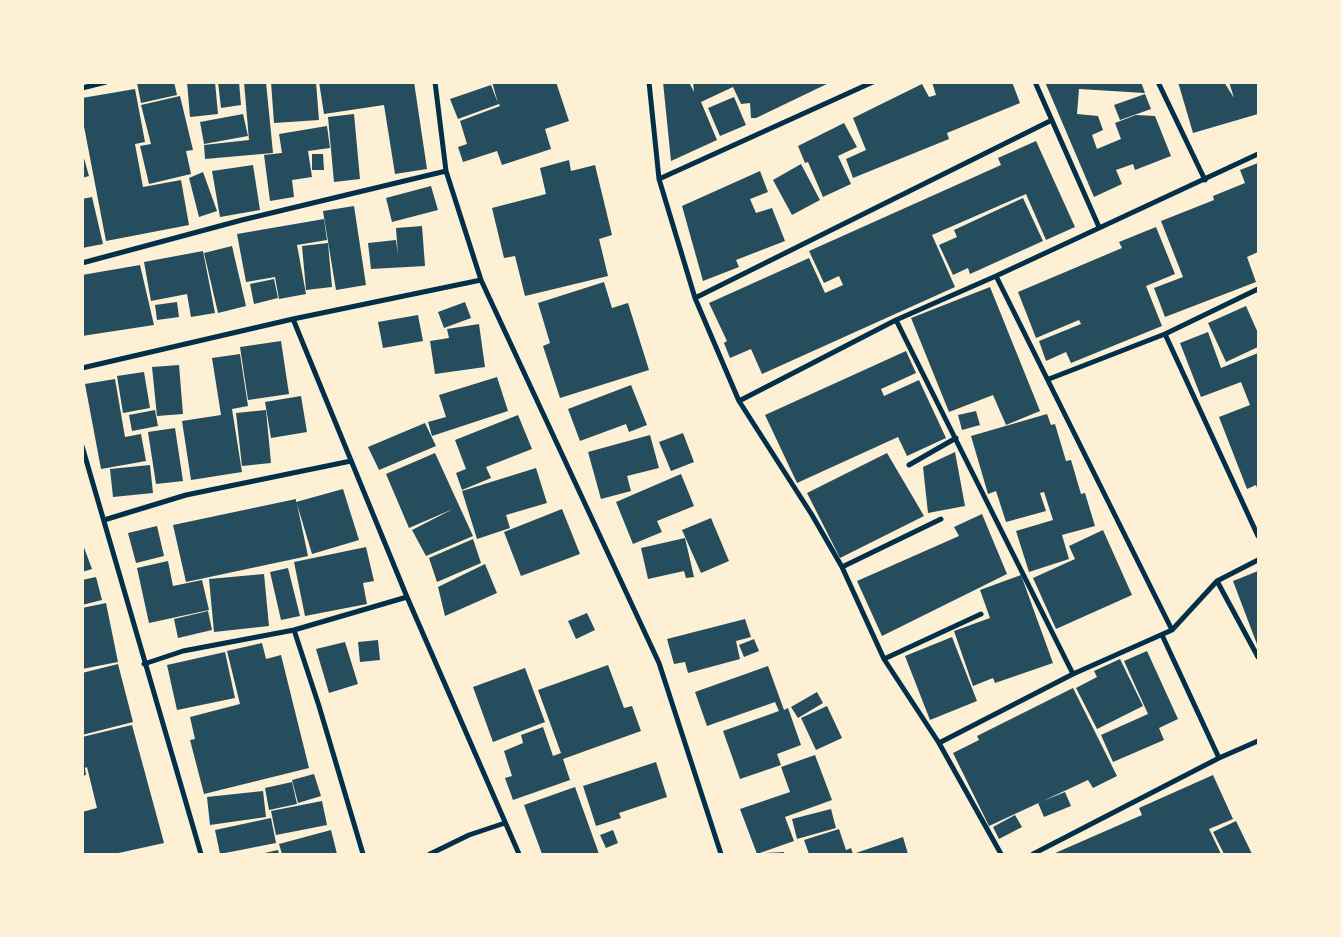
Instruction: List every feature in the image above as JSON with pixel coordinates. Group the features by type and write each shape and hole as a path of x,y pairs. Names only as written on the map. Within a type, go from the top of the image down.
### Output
{"street":[{"path":"82,88 106,82"},
{"path":"435,82 446,171 481,280 659,663 721,854"},
{"path":"650,82 659,179 694,298 739,400 842,567 884,659 939,743 1001,854"},
{"path":"659,179 873,82"},
{"path":"1035,82 1099,227"},
{"path":"1158,82 1205,180"},
{"path":"694,298 1052,120"},
{"path":"739,400 896,320 996,276 1258,154"},
{"path":"82,263 242,220 446,171"},
{"path":"996,276 1049,379 1172,630"},
{"path":"82,368 293,319 481,280"},
{"path":"1049,379 1165,334 1258,289"},
{"path":"293,319 406,597 519,854"},
{"path":"896,320 1073,674"},
{"path":"1165,334 1258,536"},
{"path":"909,465 956,438"},
{"path":"82,446 144,664 201,854"},
{"path":"104,520 186,495 351,461"},
{"path":"842,567 941,519"},
{"path":"939,743 1073,674 1172,630 1217,581 1258,560"},
{"path":"1217,581 1258,657"},
{"path":"144,664 205,646 294,630 406,597"},
{"path":"884,659 981,614"},
{"path":"294,630 319,706 363,854"},
{"path":"1162,635 1219,758"},
{"path":"1033,854 1219,758 1258,741"},
{"path":"430,854 470,835 505,823"}],"building":[{"path":"174,82 177,95 141,103 137,83"},
{"path":"187,82 215,82 218,114 190,117"},
{"path":"218,82 239,82 241,105 221,108"},
{"path":"244,82 266,82 273,153 205,159 204,145 249,140"},
{"path":"271,82 316,82 319,120 274,123"},
{"path":"319,82 414,82 427,169 395,174 384,105 324,114"},
{"path":"492,82 556,82 569,121 545,129 551,149 502,165 497,151 463,162 458,147 467,144 460,121 500,106 499,104 458,119 450,99 491,85 498,103"},
{"path":"663,82 689,82 694,92 693,82 831,82 756,118 751,118 750,103 741,104 733,87 701,102 717,140 671,161"},
{"path":"932,82 1012,82 1020,103 947,133 949,139 853,178 846,159 866,150 853,118 922,84 929,97 936,95"},
{"path":"1045,82 1141,82 1145,93 1079,89 1077,114 1098,116 1103,130 1092,135 1097,149 1121,139 1115,123 1136,115 1155,116 1171,156 1135,170 1133,164 1116,170 1122,184 1094,197"},
{"path":"1178,82 1224,82 1234,98 1229,82 1258,82 1258,114 1193,133"},
{"path":"135,89 145,142 135,144 143,187 181,180 189,225 106,241 82,116 82,98"},
{"path":"1145,94 1151,109 1120,120 1114,105"},
{"path":"180,96 193,150 186,151 191,174 149,184 140,146 151,144 141,105"},
{"path":"734,97 746,125 720,136 708,108"},
{"path":"243,114 248,136 204,144 200,122"},
{"path":"354,114 360,179 334,182 328,117"},
{"path":"844,123 857,147 838,156 851,184 823,197 808,162 805,163 798,146"},
{"path":"327,126 330,148 308,151 312,177 292,180 294,197 270,201 264,155 282,153 279,134"},
{"path":"1036,141 1075,227 1046,240 1026,194 932,235 955,287 762,374 751,349 730,358 724,343 727,341 709,303 809,258 825,293 843,285 839,276 824,283 809,251 1001,165 998,158"},
{"path":"82,151 89,176 82,178"},
{"path":"312,154 323,154 324,170 312,170"},
{"path":"569,160 571,171 595,165 612,235 599,239 608,276 525,296 515,256 504,258 492,208 546,194 540,168"},
{"path":"1258,163 1258,252 1247,257 1256,282 1165,317 1154,288 1183,277 1161,221 1214,200 1213,196 1245,183 1240,170"},
{"path":"801,164 820,200 792,215 773,180"},
{"path":"253,165 260,210 220,217 212,171"},
{"path":"760,171 768,192 750,199 756,213 772,208 785,241 736,260 739,267 703,281 682,206"},
{"path":"203,172 217,211 199,217 189,178"},
{"path":"431,186 438,210 392,222 386,198"},
{"path":"92,197 103,244 82,248 82,199"},
{"path":"1023,198 1043,241 970,274 968,268 953,275 939,245 957,237 954,230"},
{"path":"354,206 366,285 336,290 323,211"},
{"path":"324,219 327,240 297,245 306,294 279,299 275,277 246,282 237,234"},
{"path":"422,226 425,266 371,269 368,243 396,240 398,255 396,228"},
{"path":"1156,227 1175,274 1146,286 1162,326 1071,363 1066,352 1046,361 1039,341 1081,324 1079,320 1036,338 1018,292 1122,248 1119,242"},
{"path":"328,243 332,287 306,290 302,246"},
{"path":"232,246 246,306 218,313 204,253"},
{"path":"203,251 215,313 191,317 187,294 151,301 144,262"},
{"path":"140,265 154,325 82,336 82,275"},
{"path":"274,279 278,298 254,304 250,284"},
{"path":"604,282 612,308 628,303 649,370 560,398 543,346 550,343 538,303"},
{"path":"990,287 1040,411 1006,425 993,395 949,412 911,318"},
{"path":"177,302 179,317 157,320 155,305"},
{"path":"465,302 471,318 444,328 438,312"},
{"path":"1246,306 1258,333 1258,347 1226,362 1208,323"},
{"path":"418,315 423,341 383,348 378,322"},
{"path":"479,324 485,367 435,374 430,341 449,338 447,329"},
{"path":"1208,332 1221,368 1258,353 1258,491 1256,485 1247,489 1219,417 1250,405 1241,382 1201,397 1180,343"},
{"path":"281,341 289,394 248,400 240,347"},
{"path":"906,351 916,373 881,389 884,396 919,380 946,438 907,456 898,437 797,483 765,415"},
{"path":"240,354 248,406 232,409 242,472 191,480 182,421 221,415 212,358"},
{"path":"179,365 183,414 157,416 152,367"},
{"path":"144,372 150,408 123,413 117,376"},
{"path":"497,377 508,411 432,436 428,422 446,417 439,395"},
{"path":"115,379 125,437 141,434 146,461 101,469 85,384"},
{"path":"631,385 647,425 629,432 626,424 580,441 568,409"},
{"path":"301,396 307,432 271,438 265,402"},
{"path":"155,410 158,426 132,431 129,415"},
{"path":"266,410 271,463 242,466 236,413"},
{"path":"976,411 980,425 962,430 958,415"},
{"path":"1047,414 1051,425 1055,424 1066,461 1071,460 1081,494 1085,493 1095,526 1062,535 1069,559 1029,572 1016,531 1053,520 1044,492 1040,493 1046,511 1006,522 996,491 988,494 971,436"},
{"path":"518,415 532,449 486,467 491,478 462,490 456,473 466,469 455,440"},
{"path":"425,423 436,446 379,470 368,447"},
{"path":"175,428 183,481 156,484 148,432"},
{"path":"683,433 694,462 671,471 659,442"},
{"path":"650,435 659,468 627,476 631,491 601,499 588,452"},
{"path":"955,452 965,506 928,513 923,467"},
{"path":"435,453 473,536 426,556 412,530 453,509 409,528 386,474"},
{"path":"887,453 924,516 840,558 807,493"},
{"path":"150,465 153,493 113,497 110,469"},
{"path":"536,468 547,503 506,515 510,528 477,539 462,491"},
{"path":"681,474 694,506 657,521 662,532 633,544 616,502"},
{"path":"343,489 359,540 312,554 297,504 308,556 186,582 173,525 296,499 296,502"},
{"path":"562,509 580,554 521,576 504,532"},
{"path":"982,514 1007,574 882,636 857,581 959,536 954,527"},
{"path":"711,518 729,561 701,573 682,530"},
{"path":"157,526 164,556 136,563 128,533"},
{"path":"1103,530 1132,595 1056,629 1033,578 1075,559 1069,546"},
{"path":"685,538 694,577 686,578 684,571 648,579 641,548"},
{"path":"473,539 481,563 437,582 429,558"},
{"path":"82,542 92,569 82,572"},
{"path":"366,547 374,581 363,583 367,604 305,616 294,562"},
{"path":"168,561 173,586 202,580 209,610 149,623 137,568"},
{"path":"485,564 497,593 445,616 438,587"},
{"path":"288,568 300,616 281,620 270,572"},
{"path":"1258,571 1258,647 1233,581"},
{"path":"264,574 269,626 214,632 209,579"},
{"path":"1021,575 1053,663 995,683 993,678 973,686 954,631 990,618 980,590"},
{"path":"96,577 102,600 82,605 82,580"},
{"path":"106,603 118,662 82,669 82,608"},
{"path":"208,611 212,630 178,638 174,619"},
{"path":"587,613 595,630 576,639 568,621"},
{"path":"745,619 751,637 736,641 740,659 688,673 685,662 674,664 667,639"},
{"path":"952,637 977,701 930,720 905,656"},
{"path":"754,639 759,651 744,657 739,645"},
{"path":"378,640 380,660 360,662 358,642"},
{"path":"345,642 358,684 329,693 316,649"},
{"path":"262,643 266,659 281,655 309,768 204,794 190,740 195,739 190,717 240,704 227,651"},
{"path":"1147,651 1178,719 1159,728 1164,740 1113,762 1101,735 1148,714 1124,661"},
{"path":"225,652 235,698 177,710 167,665"},
{"path":"1120,659 1143,706 1097,729 1076,688 1097,677 1094,671"},
{"path":"118,664 133,722 82,735 82,673"},
{"path":"608,665 624,708 632,706 641,731 563,759 570,780 513,800 505,778 512,776 504,751 523,743 521,735 543,727 553,756 561,753 538,690"},
{"path":"768,666 784,710 788,708 801,745 777,754 781,765 740,779 723,731 779,711 775,702 707,726 695,692"},
{"path":"525,668 545,722 493,742 473,687"},
{"path":"1073,688 1117,776 1093,788 1088,780 989,826 953,753 979,740 977,736"},
{"path":"817,692 823,703 798,718 791,707"},
{"path":"827,706 842,738 816,750 801,718"},
{"path":"132,725 164,843 114,854 82,854 82,812 97,808 87,767 85,768 86,775 82,776 82,737"},
{"path":"815,755 832,800 785,817 794,841 757,854 740,809 790,792 781,767"},
{"path":"656,762 667,797 619,813 621,818 596,826 583,786"},
{"path":"314,774 321,796 298,803 292,780"},
{"path":"1213,775 1233,819 1209,829 1221,854 1053,854 1142,815 1139,808"},
{"path":"292,782 297,804 269,810 265,788"},
{"path":"575,787 599,854 542,854 524,805"},
{"path":"263,791 266,817 210,825 207,797"},
{"path":"1065,792 1071,806 1044,817 1038,803"},
{"path":"322,801 327,825 276,835 271,811"},
{"path":"831,809 836,828 797,839 792,819"},
{"path":"1015,815 1022,827 999,839 993,827"},
{"path":"271,818 276,843 220,854 215,830"},
{"path":"1236,821 1252,854 1224,854 1213,832"},
{"path":"839,829 846,850 851,848 853,854 809,854 804,840"},
{"path":"331,830 337,854 282,854 279,844"},
{"path":"613,830 618,843 606,848 600,835"},
{"path":"903,837 908,854 853,854"},
{"path":"278,850 279,854 260,854"},
{"path":"784,852 784,854 764,853"}]}
